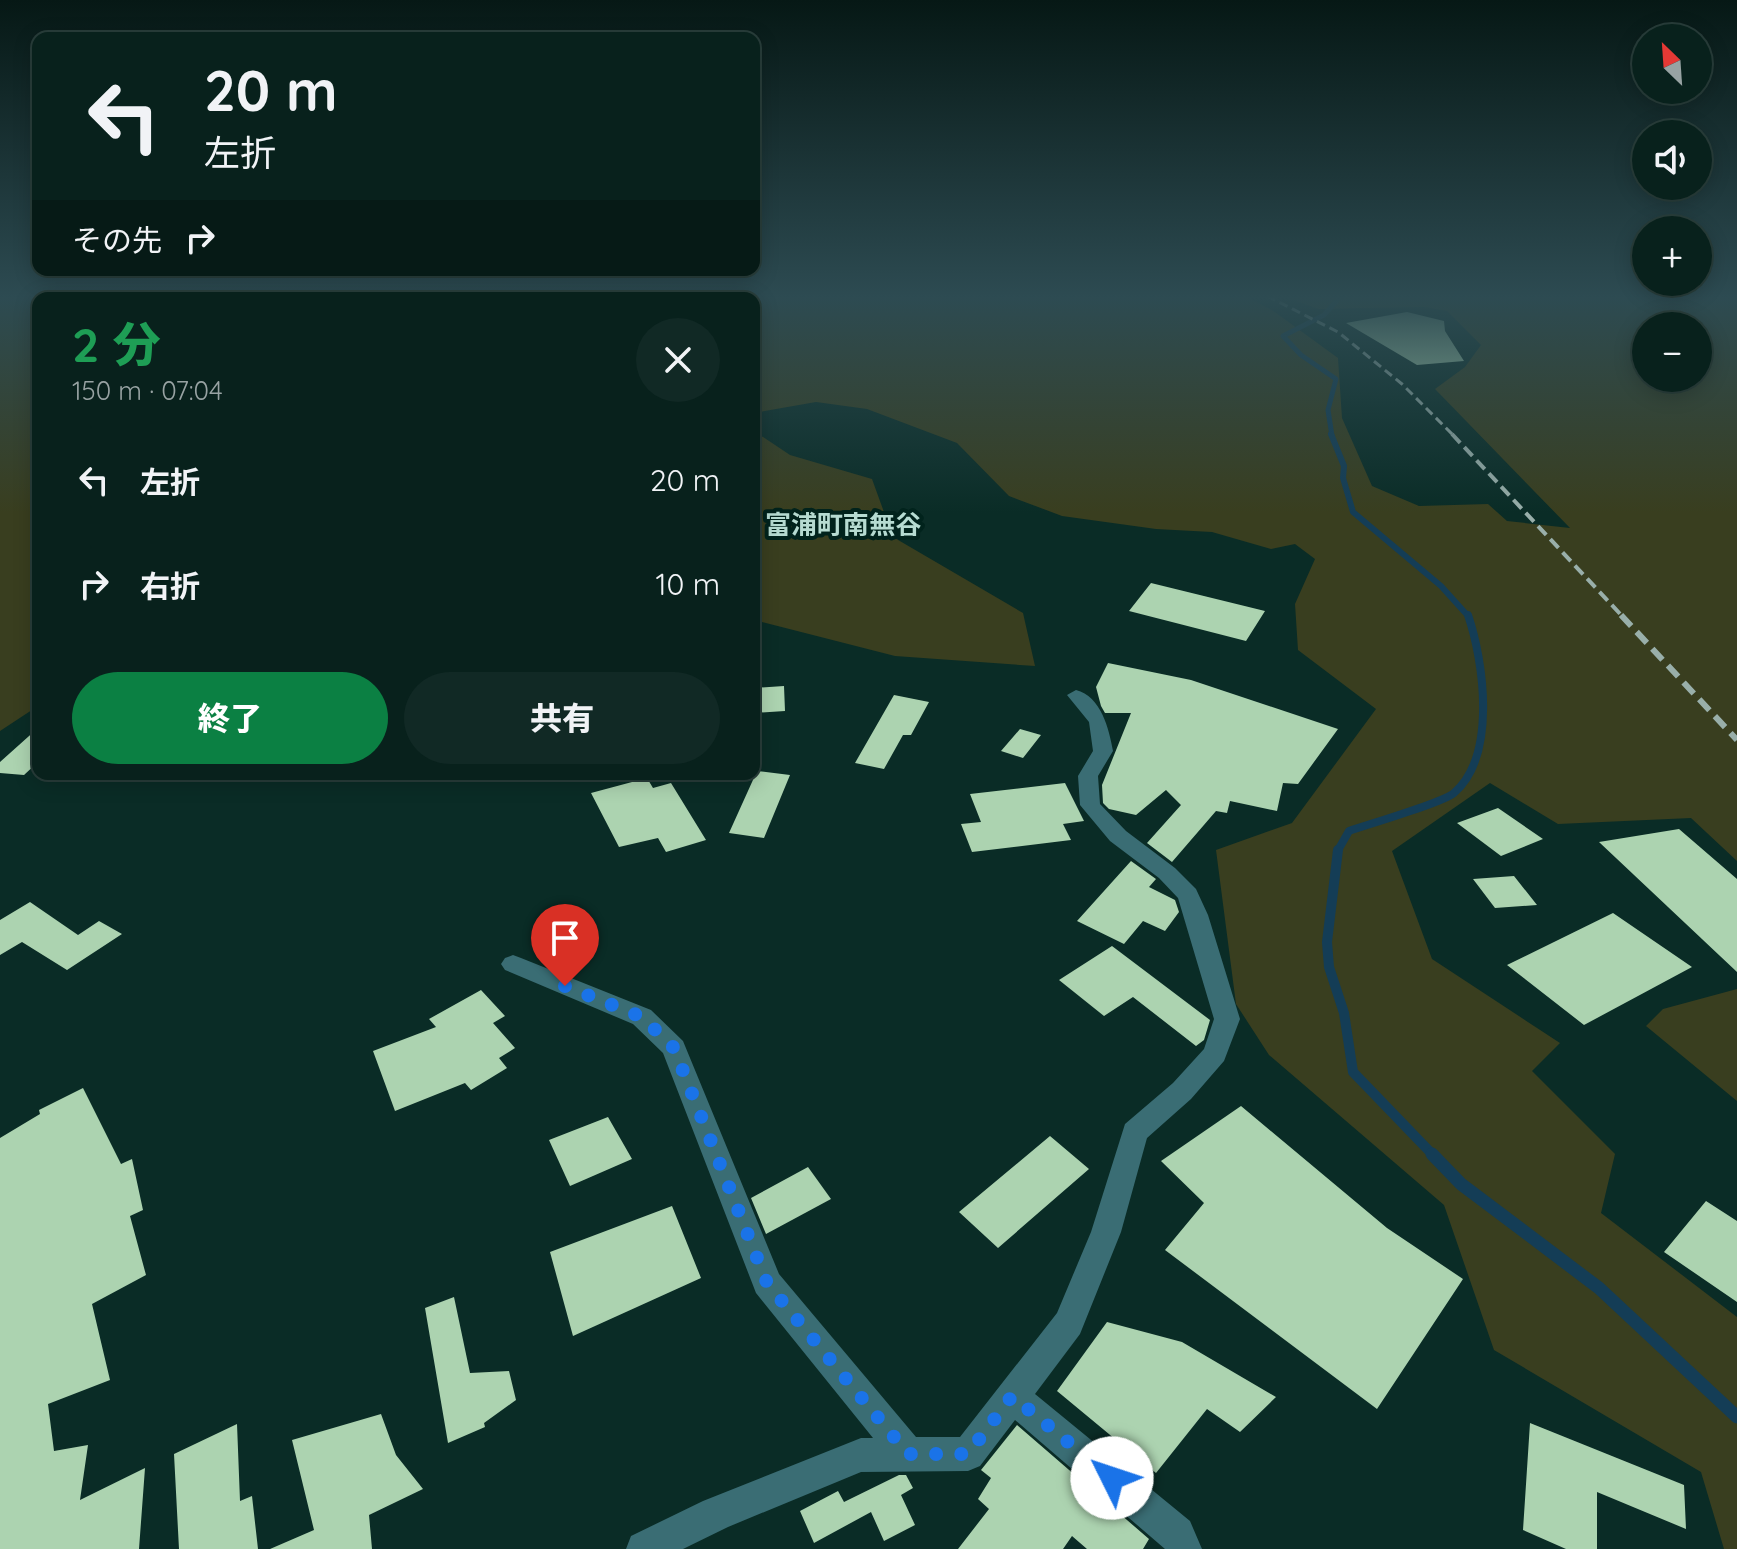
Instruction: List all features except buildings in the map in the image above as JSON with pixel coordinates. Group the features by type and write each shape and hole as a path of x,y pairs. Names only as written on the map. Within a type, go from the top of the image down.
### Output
{"street":[{"path":"644,1549 716,1514 861,1455 968,1454 1069,1323 1106,1232 1135,1132 1182,1091 1215,1054 1227,1019 1188,894 1167,873 1118,836 1090,805 1088,776 1103,751 1098,721 1076,695"},
{"path":"513,964 642,1017 674,1048 767,1283 908,1454"},
{"path":"1012,1396 1177,1534 1184,1549"}],"green space":[{"path":"0,368 32,368 32,710 0,731"},
{"path":"760,368 1339,368 1342,418 1372,486 1419,506 1488,504 1507,521 1570,528 1435,389 1463,368 1632,368 1632,392 1712,392 1712,368 1737,368 1737,861 1691,818 1558,824 1490,783 1392,851 1432,959 1560,1043 1532,1071 1615,1154 1601,1213 1737,1317 1737,1549 1724,1549 1701,1472 1494,1350 1444,1205 1269,1055 1236,1004 1216,850 1292,823 1376,709 1298,650 1295,604 1315,559 1295,544 1271,549 1212,532 1156,529 1062,516 1009,496 957,443 867,409 816,402 760,412"},
{"path":"760,435 790,455 872,479 893,537 1023,613 1035,666 895,656 760,622"},
{"path":"1737,989 1737,1101 1646,1026 1663,1009"}],"waterway":[{"path":"1320,368 1336,379 1328,410 1332,436"},
{"path":"1331,434 1344,466 1343,478 1353,512 1441,586 1468,616"},
{"path":"1338,850 1349,831 1447,797 1468,777 1477,756 1483,708 1479,657 1468,616"},
{"path":"1338,850 1327,942 1329,967 1344,1013 1353,1072 1434,1156"},
{"path":"1432,1154 1461,1184 1599,1288 1737,1417"}],"railway":[{"path":"1383,368 1452,434"},
{"path":"1452,434 1623,617"},
{"path":"1621,615 1737,740"}],"district":[{"name":"富浦町南無谷","path":"843,525"}],"route":[{"path":"565,986 642,1017 674,1048 767,1283 908,1454 968,1454 1012,1396 1112,1478"}]}
